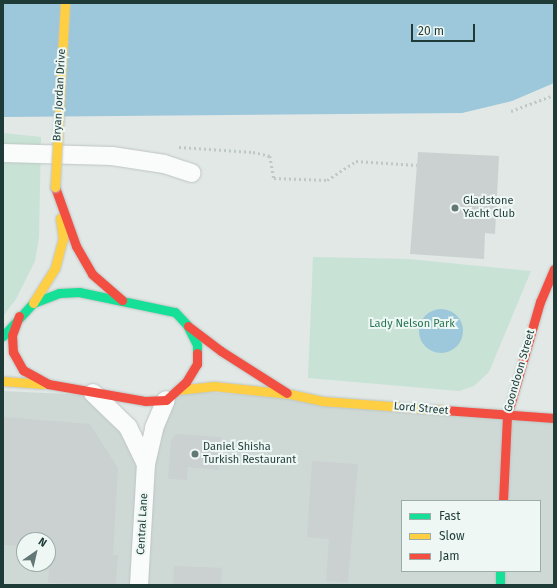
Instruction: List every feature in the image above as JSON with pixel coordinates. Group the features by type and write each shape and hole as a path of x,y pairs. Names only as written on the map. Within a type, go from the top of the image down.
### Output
{"main road":[{"name":"Bryan Jordan Drive","path":"33,303 56,268 63,239 55,187 65,3"},
{"name":"Bryan Jordan Drive","path":"55,187 76,246 92,274 123,301"},
{"name":"Goondoon Street","path":"503,500 507,416 540,302 554,269"},
{"name":"Lord Street","path":"33,303 59,293 79,292 175,312 187,325 221,351 290,394"},
{"path":"3,336 19,316 33,303"},
{"path":"19,316 12,335 13,352 23,370 48,384"},
{"path":"172,395 186,382 197,364 197,346 187,325"},
{"path":"3,381 48,384"},
{"name":"Lord Street","path":"48,384 145,401 213,386 290,394 322,402 507,416 554,418"},
{"path":"500,572 500,585"}],"street":[{"path":"3,153 112,156 164,164 192,173"},
{"name":"Central Lane","path":"93,393 128,427 146,464"},
{"name":"Central Lane","path":"139,585 146,464 154,428 172,395"}],"path":[{"path":"511,111 554,95"},
{"path":"175,146 253,152 270,156 274,178 327,180 356,161 417,165"}],"shaded area":[{"path":"177,390 554,418 554,585 3,585 3,391 110,396 146,463"}],"green space":[{"path":"3,133 41,137 39,237 35,261 16,299 3,316"},
{"name":"Lady Nelson Park","path":"313,257 408,259 531,271 489,372 474,386 459,391 308,378"}],"water":[{"path":"3,3 554,3 554,83 512,101 462,113 3,117"},
{"path":"441,309 453,313 459,319 463,331 459,343 453,349 441,353 429,349 423,343 419,331 423,319 429,313"}],"building":[{"name":"Gladstone Yacht Club","path":"418,152 499,156 495,234 485,233 484,259 410,254"},
{"path":"3,417 90,424 118,468 113,555 118,555 116,585 48,583 49,572 56,572 56,532 16,532 16,546 3,545"},
{"name":"Daniel Shisha Turkish Restaurant","path":"176,434 221,437 219,470 188,467 187,480 168,479 171,440"},
{"path":"312,461 358,464 348,583 326,581 329,539 307,537"},
{"path":"174,566 222,568 221,585 173,585"}],"traffic: fast":[{"path":"3,336 33,303 59,293 79,292 175,312 187,325 197,345 197,353"},
{"path":"500,572 500,585"}],"traffic: slow":[{"path":"55,187 65,3"},
{"path":"33,303 55,268 63,239 60,218"},
{"path":"3,381 43,384"},
{"path":"177,390 213,386 290,394 322,401 444,410"}],"traffic: jam":[{"path":"55,187 76,246 92,274 122,300"},
{"path":"503,500 507,416 540,302 554,269"},
{"path":"19,316 12,335 13,352 23,370 48,384 145,401 166,400 186,382 197,364 197,353"},
{"path":"188,326 221,351 287,393"},
{"path":"444,410 554,418"}],"place":[{"name":"Gladstone Yacht Club","path":"455,208"},
{"name":"Daniel Shisha Turkish Restaurant","path":"195,454"}]}
